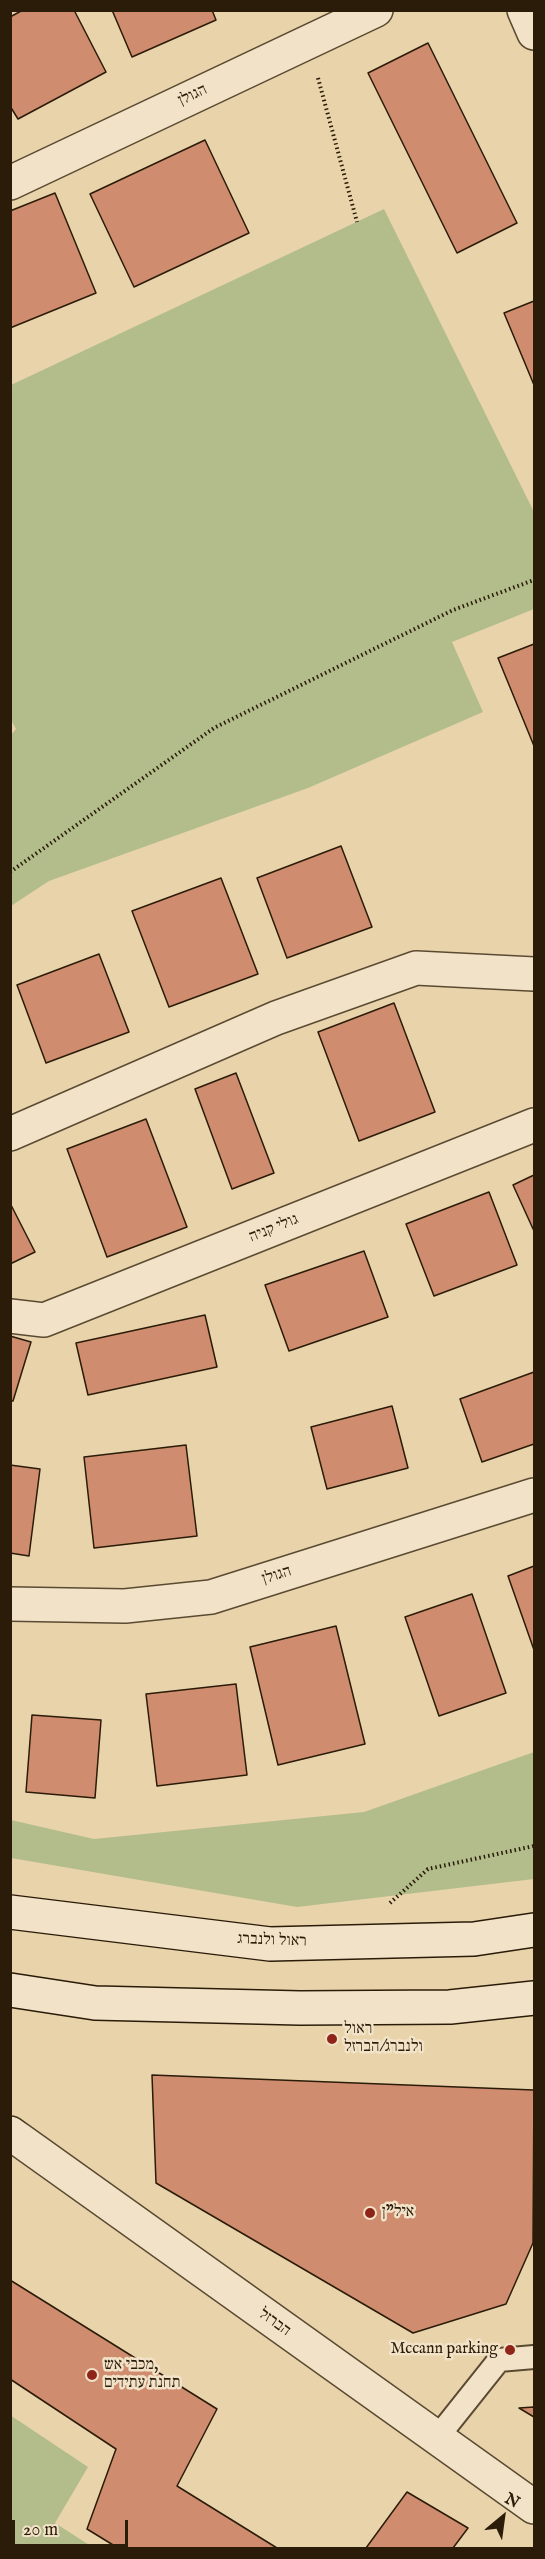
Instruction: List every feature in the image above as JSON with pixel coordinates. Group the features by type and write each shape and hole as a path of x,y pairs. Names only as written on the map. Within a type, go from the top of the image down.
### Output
{"street":[{"name":"הגולן","path":"10,183 376,10"},
{"path":"525,10 534,33"},
{"path":"10,1134 276,1018 416,968 534,974"},
{"name":"גולי קניה","path":"10,1316 44,1320 534,1125"},
{"name":"הגולן","path":"10,1604 125,1606 211,1596 534,1495"},
{"name":"ראול ולנברג","path":"10,1912 270,1944 474,1939 534,1930"},
{"path":"10,1990 94,2003 300,2008 450,2007 534,1998"},
{"name":"הברזל","path":"11,2133 534,2507"}],"lane":[{"path":"436,2439 499,2360 534,2357"}],"path":[{"path":"307,43 357,222"},
{"path":"10,872 214,728 453,610 534,580"},
{"path":"348,1942 428,1869 534,1846"}],"green space":[{"path":"384,209 534,512 534,609 452,642 483,712 308,788 49,881 11,906 10,736 16,729 10,718 11,385"},
{"path":"534,1752 534,1879 297,1907 11,1858 11,1820 94,1839 364,1812"},
{"path":"10,2415 88,2467 55,2523 94,2548 11,2548"}],"building":[{"path":"23,10 74,10 106,72 18,119 10,106 10,17"},
{"path":"112,10 212,10 216,20 132,57"},
{"path":"428,43 517,223 457,253 368,73"},
{"path":"205,140 249,233 134,287 90,194"},
{"path":"55,193 96,293 10,328 10,211"},
{"path":"534,301 534,385 504,313"},
{"path":"534,644 534,746 498,658"},
{"path":"341,846 372,927 287,958 257,878"},
{"path":"221,878 258,974 169,1007 132,911"},
{"path":"99,954 129,1032 46,1063 17,985"},
{"path":"394,1003 435,1112 359,1141 318,1032"},
{"path":"236,1073 274,1173 232,1189 195,1089"},
{"path":"146,1119 187,1227 107,1257 67,1149"},
{"path":"534,1175 534,1231 513,1185"},
{"path":"489,1192 517,1265 434,1296 406,1224"},
{"path":"10,1203 35,1252 10,1264"},
{"path":"364,1251 388,1317 289,1351 265,1285"},
{"path":"205,1315 217,1367 88,1395 76,1343"},
{"path":"10,1336 31,1342 13,1401 10,1401"},
{"path":"534,1372 534,1444 482,1462 460,1399"},
{"path":"392,1406 408,1468 327,1489 311,1427"},
{"path":"186,1445 197,1536 94,1548 84,1457"},
{"path":"10,1465 40,1469 29,1556 10,1553"},
{"path":"534,1566 534,1650 508,1576"},
{"path":"472,1594 506,1693 439,1716 405,1617"},
{"path":"336,1626 365,1744 278,1765 250,1647"},
{"path":"236,1684 247,1775 157,1786 146,1694"},
{"path":"32,1715 101,1720 95,1798 26,1792"},
{"name":"איל\"ן","path":"152,2075 534,2090 533,2243 506,2304 413,2333 156,2183"},
{"path":"10,2280 217,2409 177,2486 277,2548 118,2548 87,2529 116,2449 10,2379"},
{"path":"534,2407 534,2417 519,2408"},
{"path":"407,2492 468,2528 453,2548 366,2548"}],"place":[{"name":"ראול ולנברג/הברזל","path":"332,2039"},
{"name":"איל\"ן","path":"370,2213"},
{"name":"Mccann parking","path":"510,2350"},
{"name":"מכבי אש, תחנת עתידים","path":"92,2375"}]}
